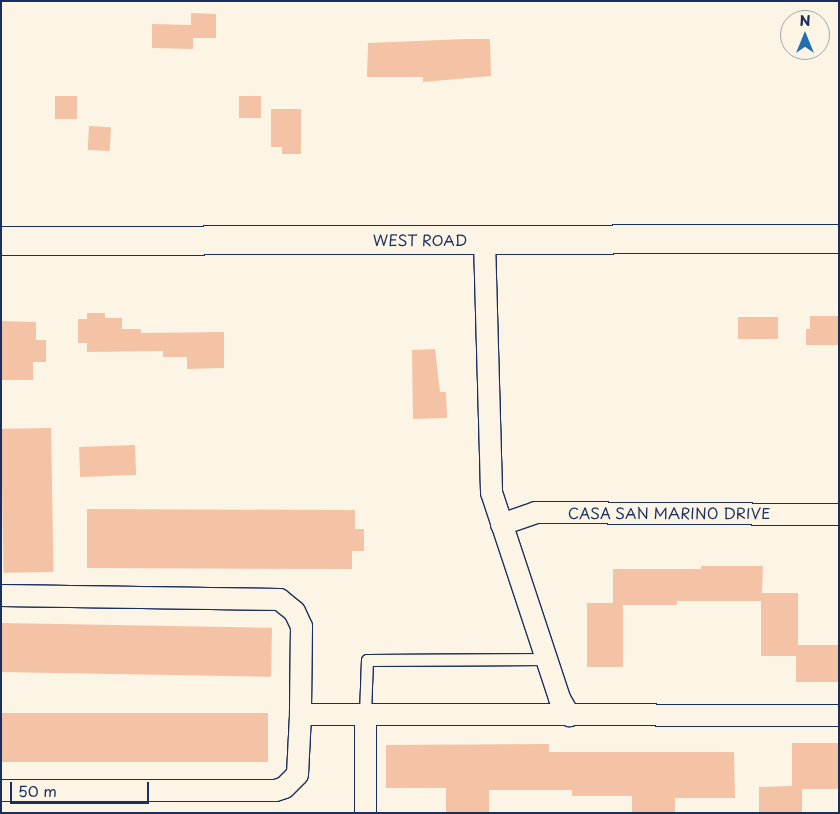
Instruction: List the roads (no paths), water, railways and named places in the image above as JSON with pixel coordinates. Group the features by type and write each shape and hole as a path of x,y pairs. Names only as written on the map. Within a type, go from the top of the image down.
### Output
{"street":[{"name":"WEST ROAD","path":"1,241 839,238"},
{"path":"484,240 489,469 500,524 546,659 569,715"},
{"name":"CASA SAN MARINO DRIVE","path":"500,524 535,512 839,514"},
{"path":"1,596 278,598 294,611 301,626 297,774 284,787 275,790 1,790"},
{"path":"300,714 839,715"},
{"path":"365,714 365,813"}],"lane":[{"path":"365,714 367,660 546,659"}]}
